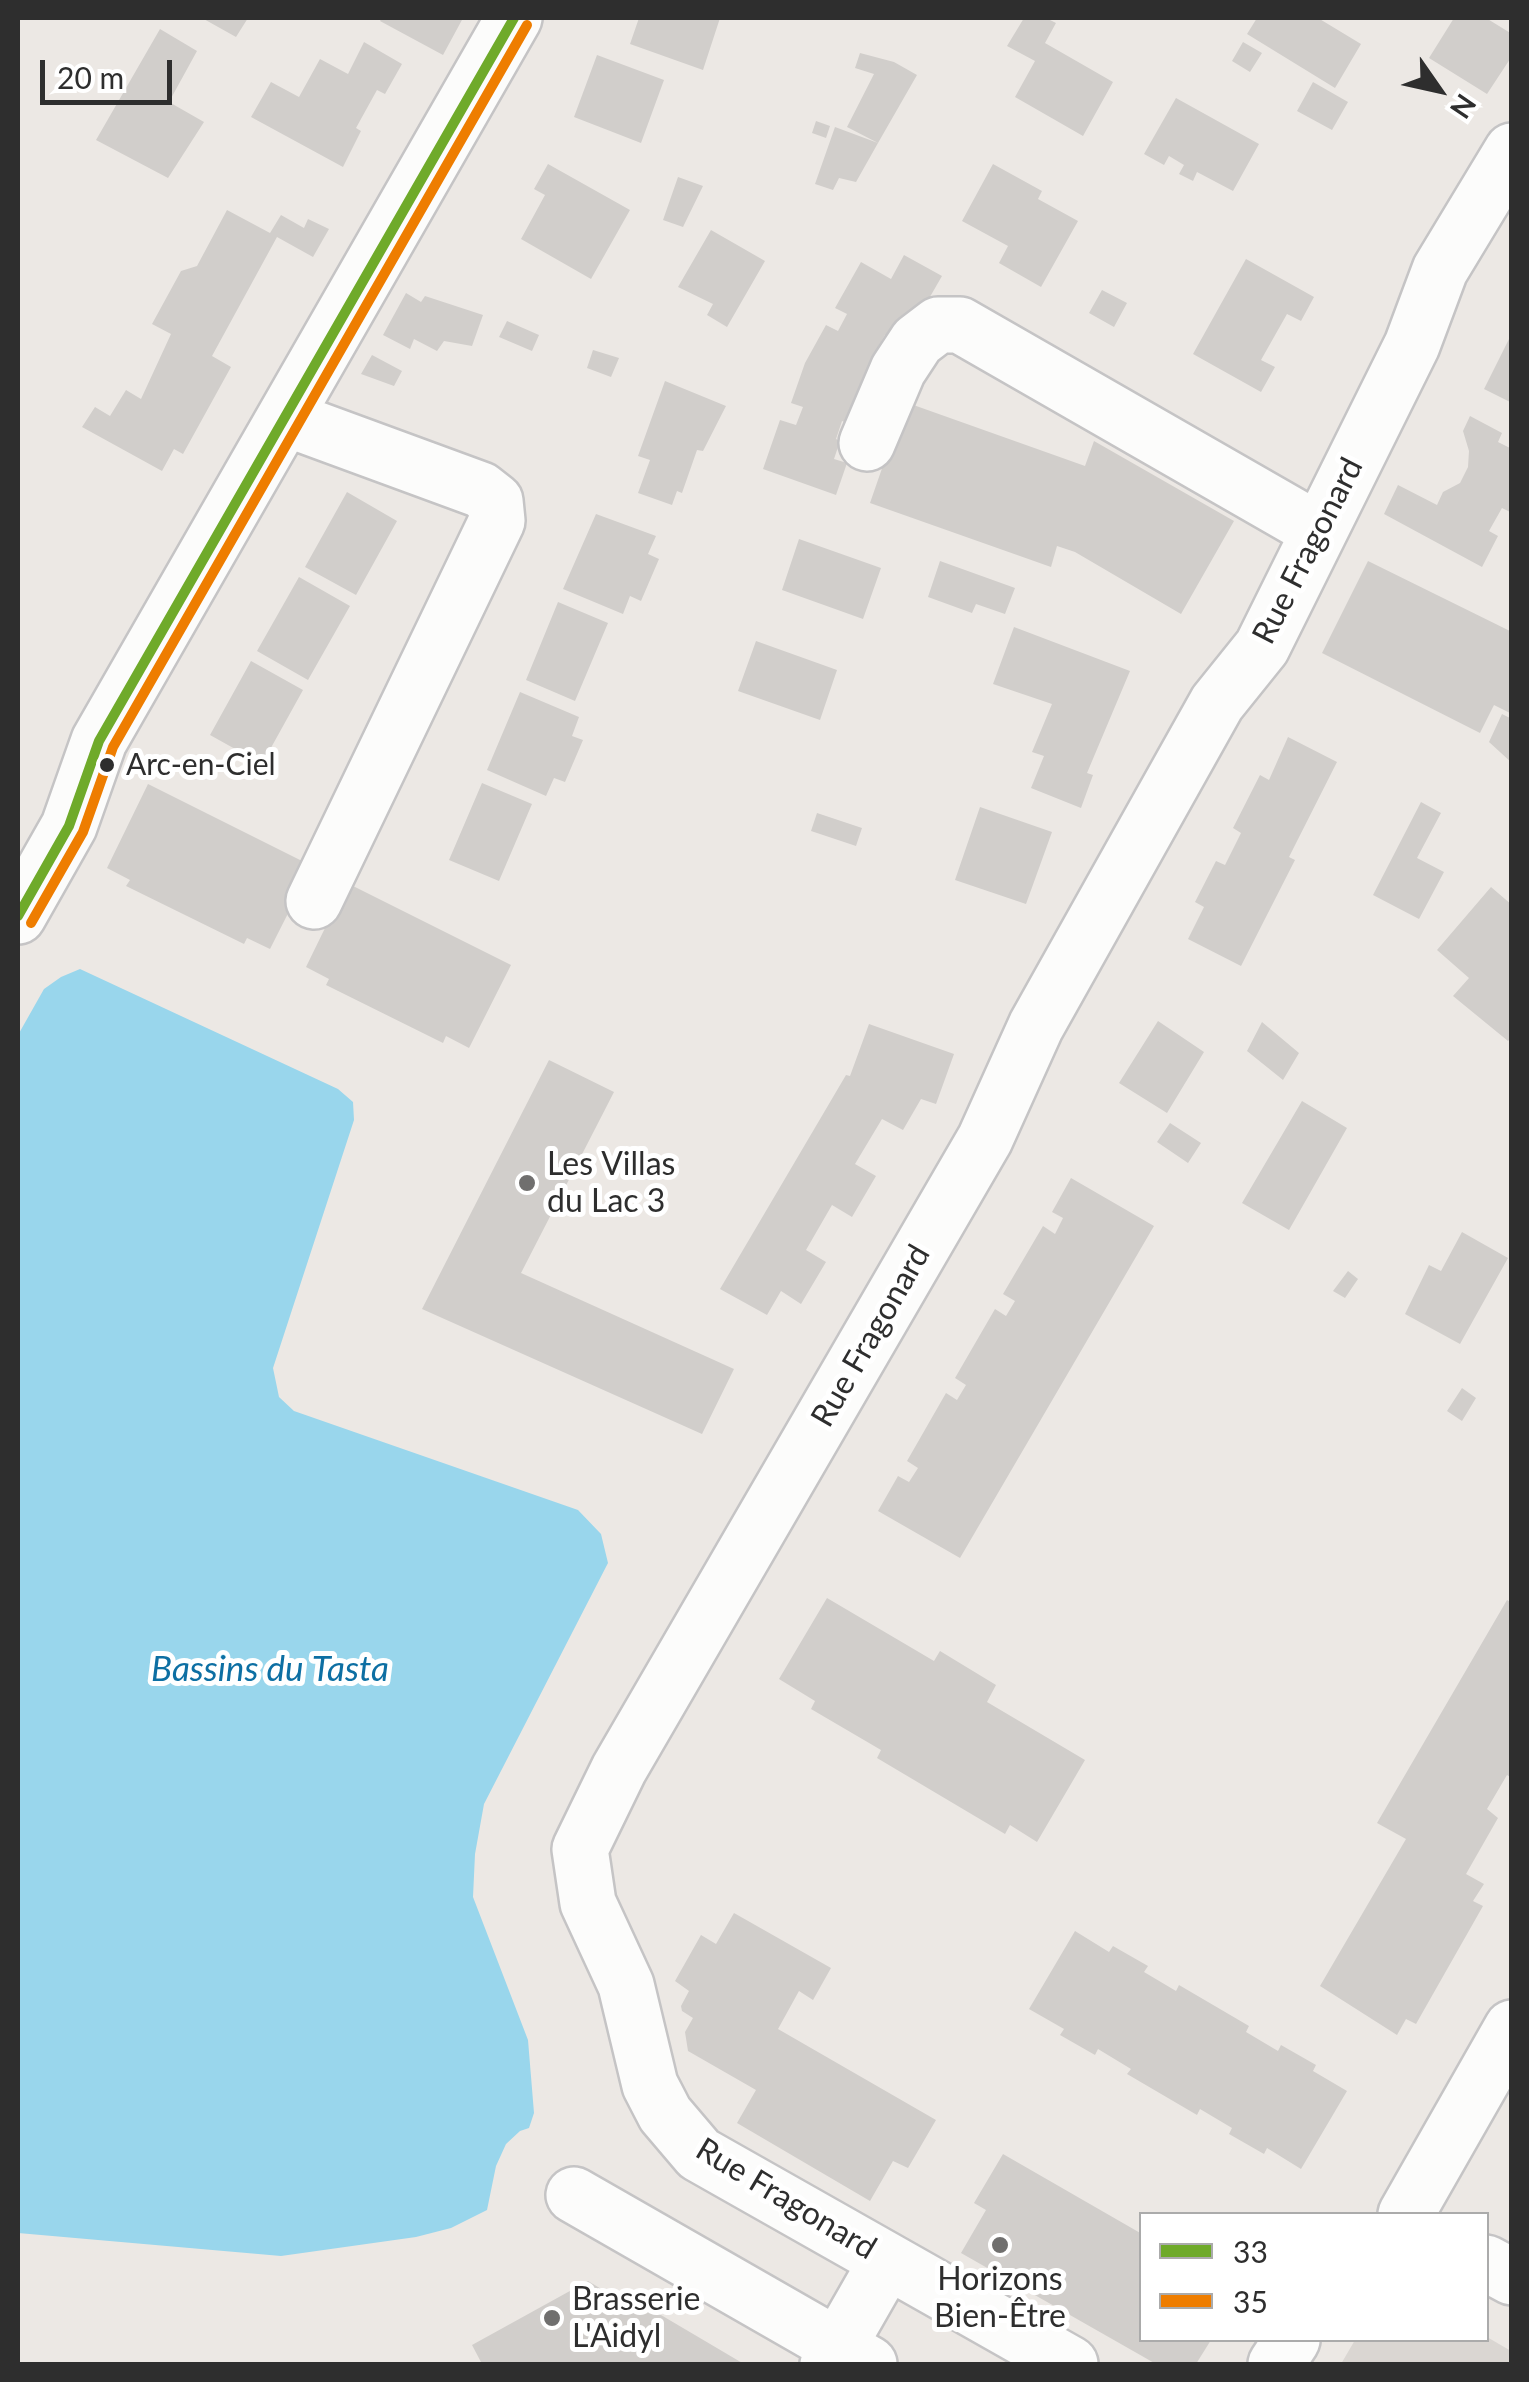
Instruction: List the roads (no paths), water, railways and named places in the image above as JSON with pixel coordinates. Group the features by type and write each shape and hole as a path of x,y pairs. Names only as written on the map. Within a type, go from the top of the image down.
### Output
{"street":[{"path":"18,916 69,826 100,741 514,18"},
{"name":"Rue Fragonard","path":"1070,2364 700,2154 664,2114 650,2085 626,1985 588,1903 580,1849 619,1769 985,1139 1036,1026 1216,704 1262,647 1412,345 1440,270 1512,151"},
{"path":"867,443 898,370 917,341 938,325 960,325 1319,532"},
{"path":"284,418 482,490 494,501 497,521 314,901"},
{"path":"18,845 62,779 100,741"},
{"path":"1407,2212 1512,2028"},
{"path":"574,2194 845,2359 887,2261"},
{"path":"1489,2265 1512,2277"},
{"path":"1276,2364 1291,2342"}],"water":[{"name":"Bassins du Tasta","path":"80,969 338,1089 353,1102 354,1120 273,1368 279,1397 294,1411 578,1510 601,1534 608,1563 484,1804 475,1854 473,1897 528,2040 534,2113 529,2128 506,2144 496,2166 487,2210 451,2228 416,2237 281,2256 18,2233 18,1035 44,989"}],"place":[{"name":"Arc-en-Ciel","path":"107,765"},
{"name":"Les Villas du Lac 3","path":"527,1183"},
{"name":"Horizons Bien-Être","path":"1000,2245"},
{"name":"Brasserie L'Aidyl","path":"552,2318"}]}
